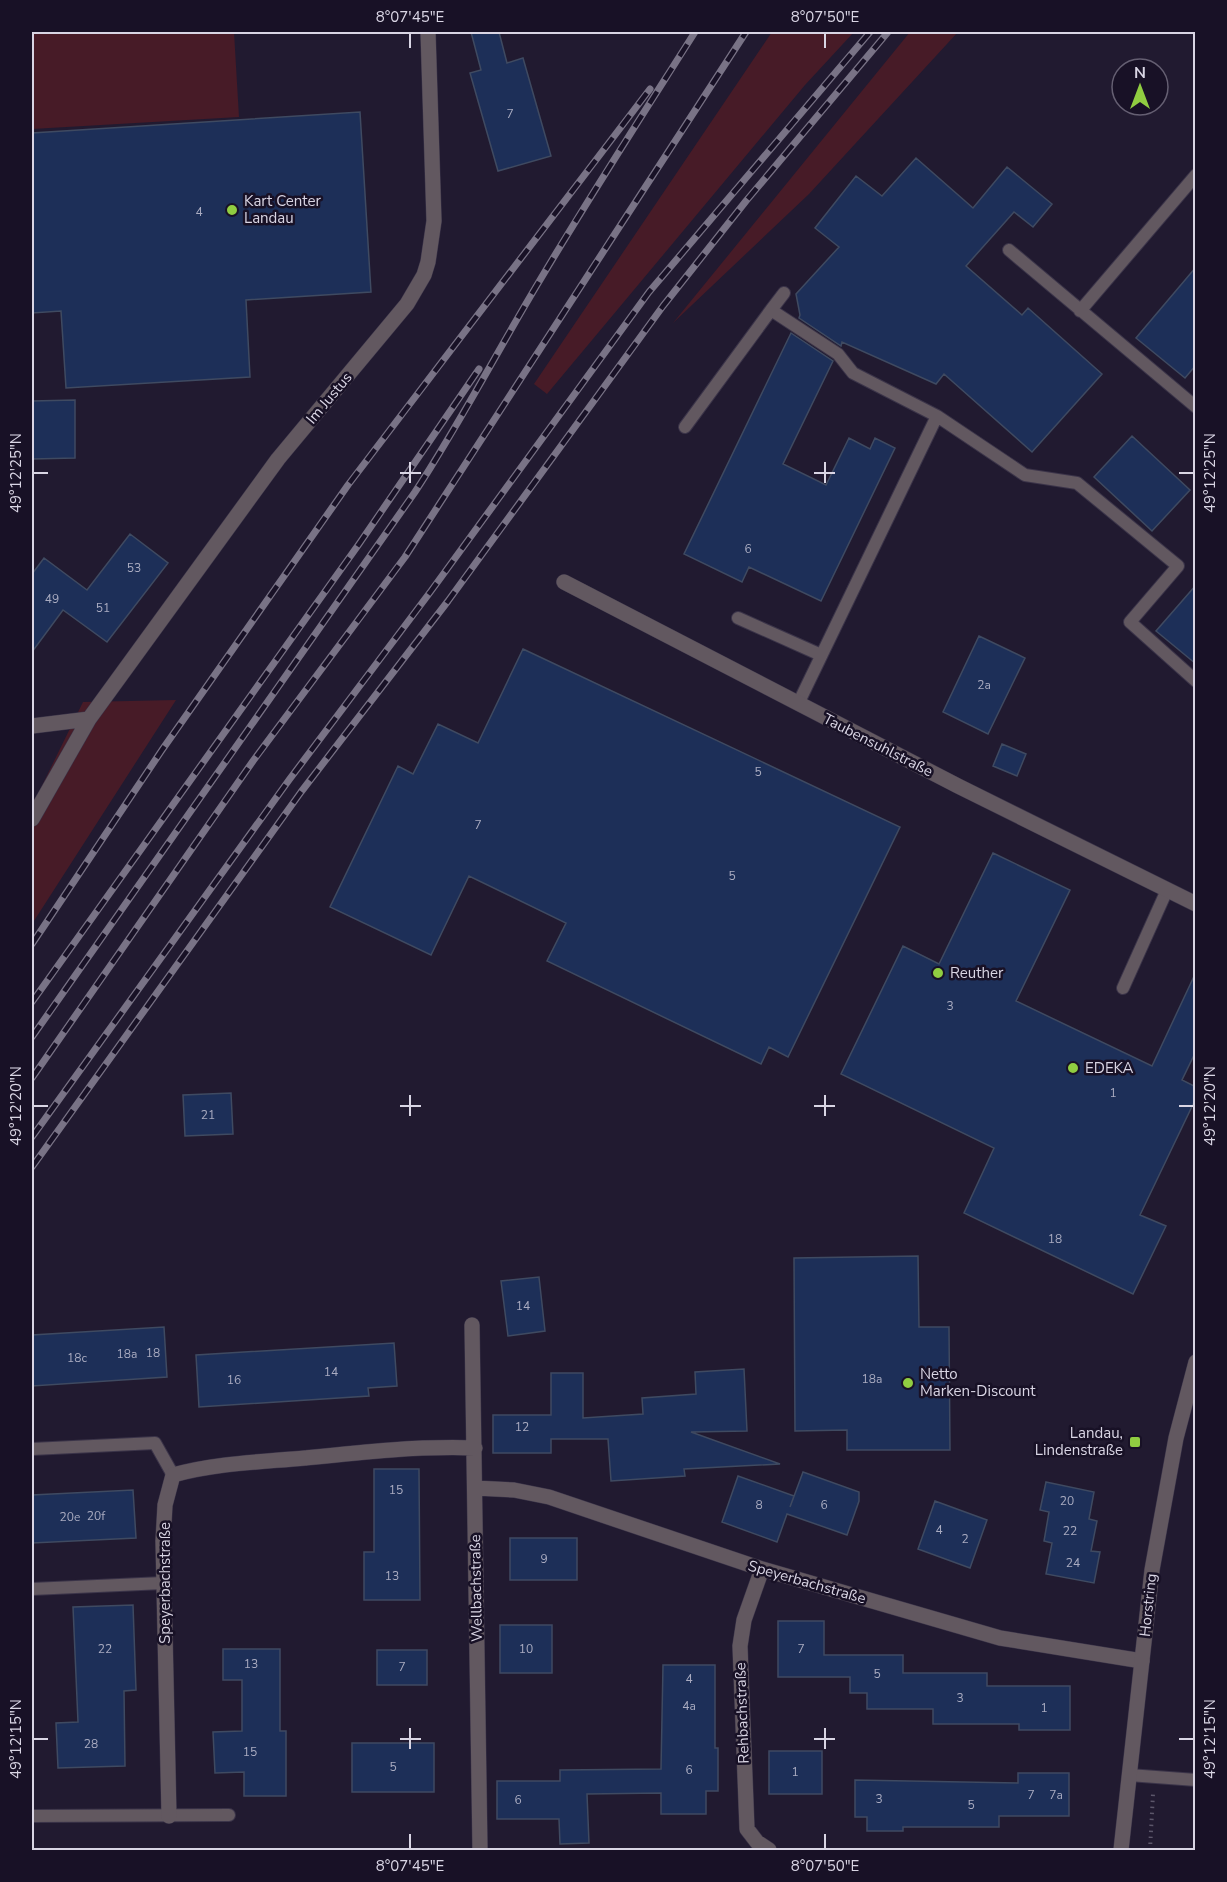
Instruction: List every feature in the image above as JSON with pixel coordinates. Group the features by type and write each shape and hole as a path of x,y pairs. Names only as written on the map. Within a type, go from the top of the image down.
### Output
{"street":[{"name":"Im Justus","path":"32,819 89,718 278,459 407,304 424,275 433,240 434,221 428,32"},
{"name":"Taubensuhlstraße","path":"564,582 798,704 1196,904"},
{"path":"32,726 89,718"},
{"name":"Wellbachstraße","path":"472,1325 480,1851"},
{"name":"Horstring","path":"1121,1851 1152,1570 1170,1466 1196,1362"},
{"path":"173,1475 203,1467 328,1455 429,1447 475,1448"},
{"name":"Speyerbachstraße","path":"169,1816 163,1583 165,1505 173,1475"},
{"name":"Speyerbachstraße","path":"475,1488 514,1490 549,1497 762,1569 1000,1638 1142,1661"},
{"name":"Rehbachstraße","path":"762,1569 741,1637 740,1687 747,1829 757,1842 769,1851"}],"lane":[{"path":"1080,311 1196,175"},
{"path":"1009,250 1196,407"},
{"path":"685,427 784,293"},
{"path":"771,310 838,354 853,373 937,416 1025,475 1077,483 1178,566 1130,622 1196,681"},
{"path":"798,704 937,416"},
{"path":"738,618 821,655"},
{"path":"1123,988 1167,890"},
{"path":"32,1449 155,1443 173,1475"},
{"path":"32,1589 163,1583"},
{"path":"1129,1775 1196,1780"},
{"path":"32,1816 229,1815"}],"path":[{"path":"1150,1851 1155,1777"}],"shaded area":[{"path":"32,32 234,32 239,117 32,129"},
{"path":"772,32 854,32 805,85 547,394 534,384"},
{"path":"910,32 958,32 809,194 673,323"},
{"path":"176,700 32,924 32,806 83,702"}],"building":[{"path":"471,32 499,32 507,63 523,58 551,156 498,171 470,73 481,70"},
{"path":"360,112 371,292 246,300 250,377 66,388 61,311 32,313 32,133"},
{"path":"916,158 973,208 1007,167 1052,204 1033,227 1014,212 966,266 1022,315 1028,308 1102,374 1032,452 944,374 936,384 842,342 841,346 799,318 796,294 839,247 815,228 856,176 882,196"},
{"path":"1196,267 1196,365 1185,378 1136,338"},
{"path":"791,333 833,361 783,464 826,485 849,438 870,449 875,438 895,448 821,601 749,567 742,582 684,554"},
{"path":"75,400 75,458 32,459 32,401"},
{"path":"1132,436 1190,490 1152,531 1094,477"},
{"path":"130,534 168,563 107,642 63,610 32,652 32,574 44,558 87,590"},
{"path":"1196,585 1196,664 1156,631"},
{"path":"979,636 1025,658 988,734 943,712"},
{"path":"523,649 900,827 788,1057 769,1047 761,1064 547,961 566,923 469,876 431,955 330,907 398,766 413,774 438,724 478,743"},
{"path":"1002,744 1026,754 1017,776 993,766"},
{"path":"993,853 1070,890 1016,1001 1152,1066 1196,972 1196,1051 1182,1080 1196,1087 1196,1098 1140,1215 1166,1226 1133,1294 964,1213 994,1148 841,1074 903,946 939,964"},
{"path":"231,1093 233,1134 185,1136 183,1095"},
{"path":"918,1256 919,1327 949,1327 950,1450 847,1450 847,1430 795,1431 794,1258"},
{"path":"539,1277 545,1331 508,1336 501,1281"},
{"path":"164,1327 167,1377 32,1386 32,1335"},
{"path":"394,1343 397,1386 368,1388 369,1396 199,1407 196,1355"},
{"path":"744,1369 747,1431 691,1432 780,1464 684,1469 685,1476 611,1481 608,1439 551,1439 551,1453 493,1453 493,1415 551,1415 551,1373 583,1373 583,1418 643,1414 642,1398 696,1394 695,1372"},
{"path":"374,1469 419,1469 420,1600 364,1600 364,1552 374,1552"},
{"path":"803,1472 859,1492 859,1501 847,1535 787,1514 777,1542 722,1522 738,1476 794,1496 790,1507"},
{"path":"1046,1482 1094,1492 1089,1519 1097,1521 1091,1551 1100,1552 1094,1583 1046,1574 1052,1543 1044,1541 1049,1512 1040,1510"},
{"path":"133,1490 136,1538 32,1543 32,1495"},
{"path":"935,1501 987,1520 970,1568 918,1549"},
{"path":"510,1538 577,1538 577,1580 510,1580"},
{"path":"133,1605 136,1690 124,1691 125,1766 58,1768 56,1723 78,1722 73,1607"},
{"path":"778,1621 824,1621 824,1655 903,1655 903,1673 987,1673 987,1686 1070,1686 1070,1730 1019,1730 1019,1724 933,1724 933,1709 867,1709 867,1693 850,1693 850,1677 778,1677"},
{"path":"500,1625 552,1625 552,1673 500,1673"},
{"path":"223,1649 280,1649 280,1731 286,1731 286,1796 244,1796 244,1772 215,1773 213,1732 242,1731 242,1680 223,1680"},
{"path":"377,1650 427,1650 427,1685 377,1685"},
{"path":"663,1665 715,1665 715,1748 718,1748 718,1791 706,1791 706,1814 661,1814 661,1793 587,1794 589,1843 560,1844 559,1819 497,1819 497,1781 560,1781 560,1770 661,1769"},
{"path":"352,1743 434,1743 434,1792 352,1792"},
{"path":"769,1751 822,1751 822,1794 769,1794"},
{"path":"1018,1773 1069,1773 1069,1816 999,1816 999,1827 903,1827 903,1831 867,1831 867,1817 855,1817 855,1780 1018,1783"}],"railway":[{"path":"32,1037 415,492 448,440 524,306 695,32"},
{"path":"32,1078 253,761 405,557 746,32"},
{"path":"32,1137 289,780 431,591 649,292 870,32"},
{"path":"32,1167 301,792 448,601 663,306 746,201 888,32"},
{"path":"32,944 162,750 348,485 650,89"},
{"path":"32,1002 359,544 479,369"}],"place":[{"name":"Kart Center Landau","path":"232,210"},
{"name":"Reuther","path":"938,973"},
{"name":"EDEKA","path":"1073,1068"},
{"name":"Netto Marken-Discount","path":"908,1383"},
{"name":"Landau, Lindenstraße","path":"1135,1442"}]}
